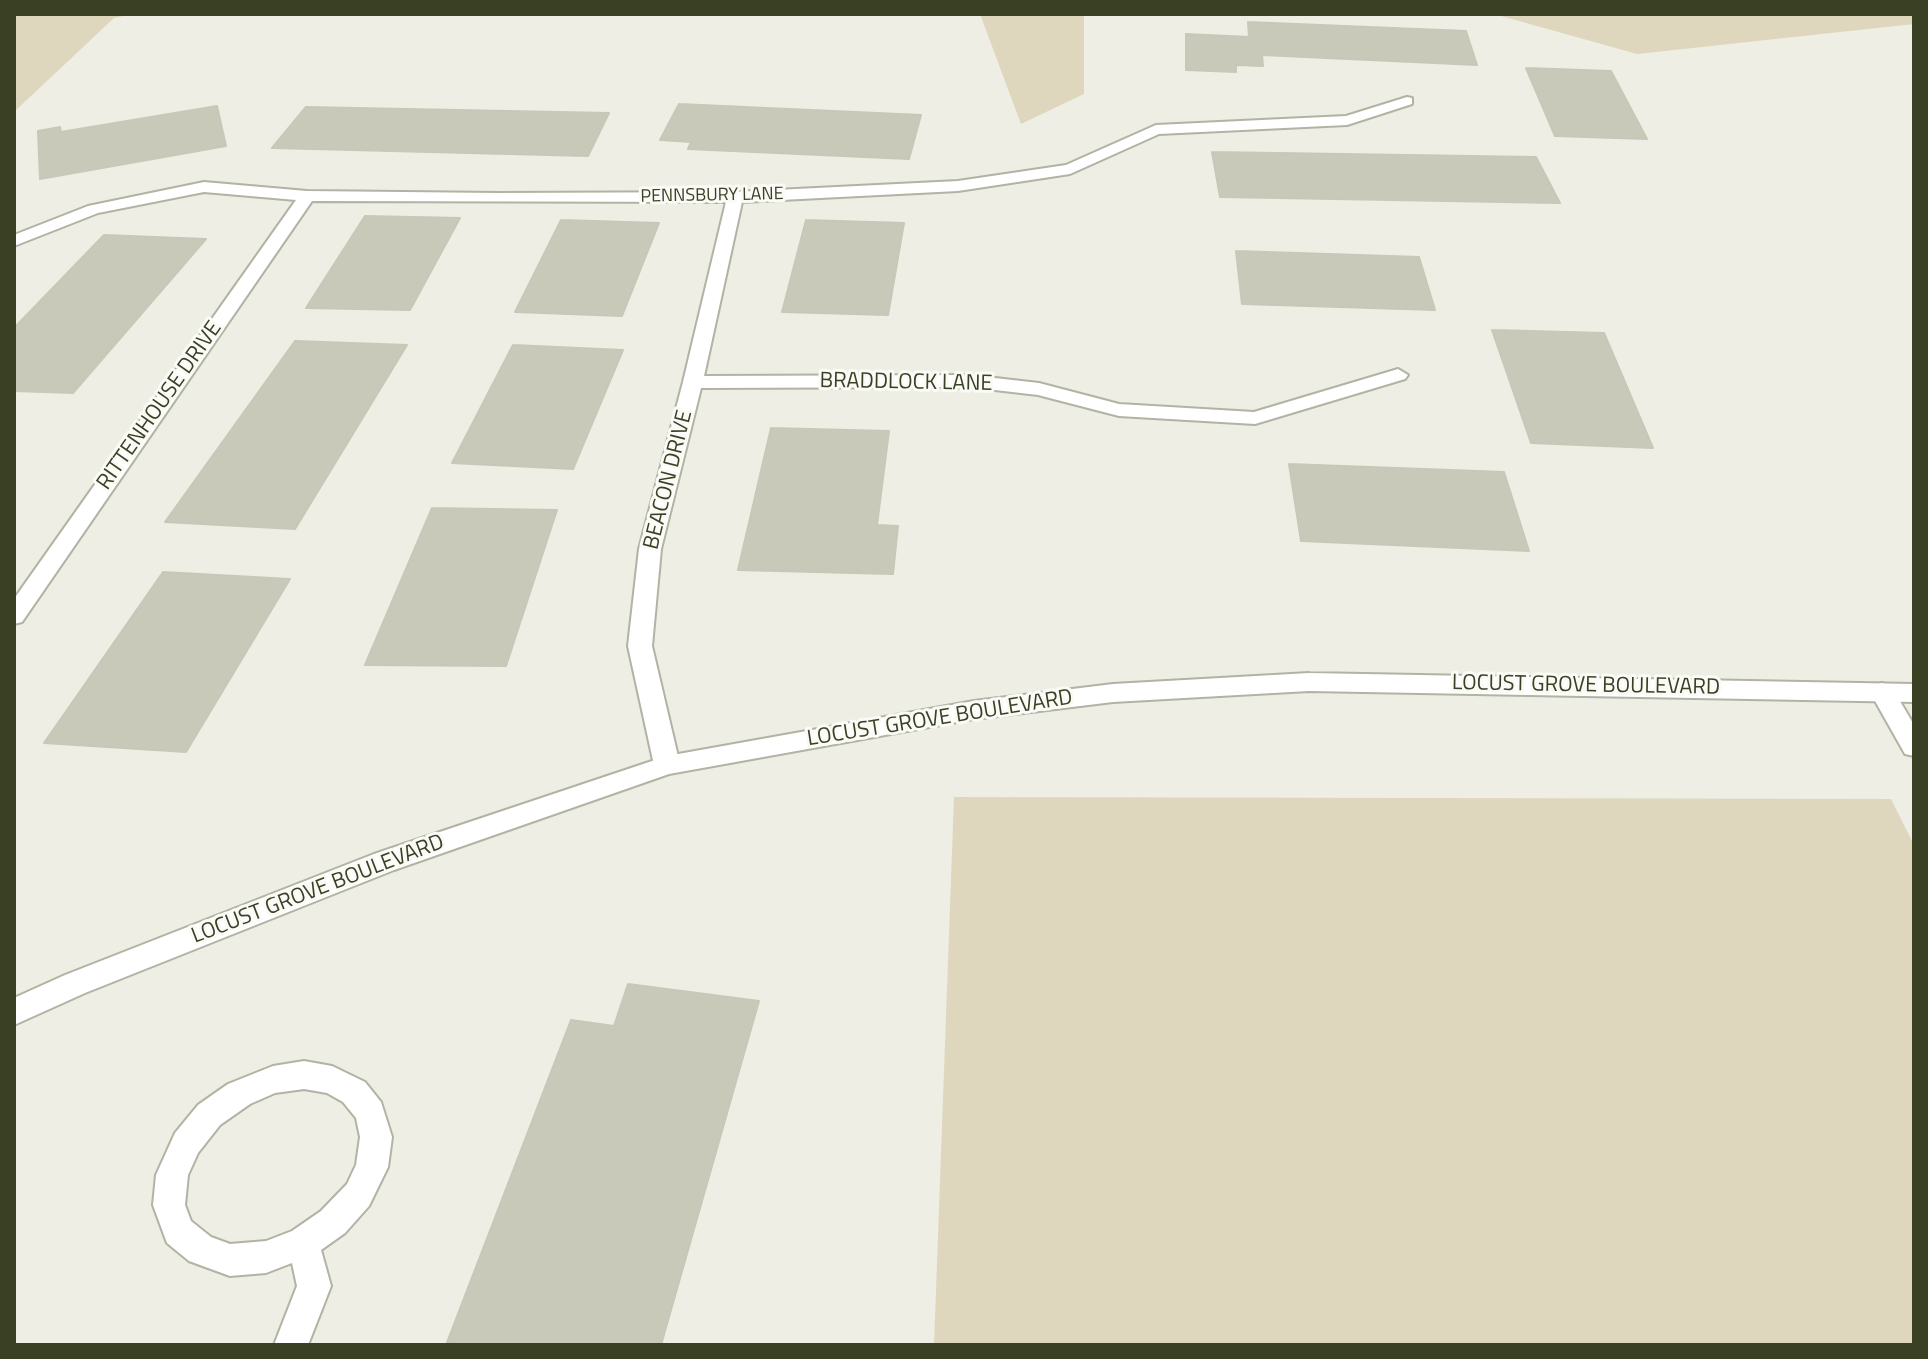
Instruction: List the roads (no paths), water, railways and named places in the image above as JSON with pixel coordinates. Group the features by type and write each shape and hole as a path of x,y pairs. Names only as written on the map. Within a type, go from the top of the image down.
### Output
{"street":[{"name":"PENNSBURY LANE","path":"14,241 94,209 204,187 307,196 735,197 958,186 1070,169 1156,130 1347,120 1407,101"},
{"name":"RITTENHOUSE DRIVE","path":"14,616 307,196"},
{"name":"BEACON DRIVE","path":"667,765 640,646 650,549 693,382 735,197"},
{"name":"BRADDLOCK LANE","path":"693,382 969,381 1039,389 1119,410 1255,418 1398,375"},
{"name":"LOCUST GROVE BOULEVARD","path":"14,1012 75,984 384,862 667,765 974,710 1113,693 1309,682 1914,693"},
{"path":"1882,692 1914,747"},
{"path":"304,1075 332,1080 354,1092 370,1112 376,1137 372,1167 358,1195 333,1222 303,1243 266,1257 230,1260 201,1250 179,1232 169,1205 172,1175 186,1143 209,1115 239,1094 273,1080 304,1075"},
{"path":"291,1345 314,1286 303,1243"}]}
